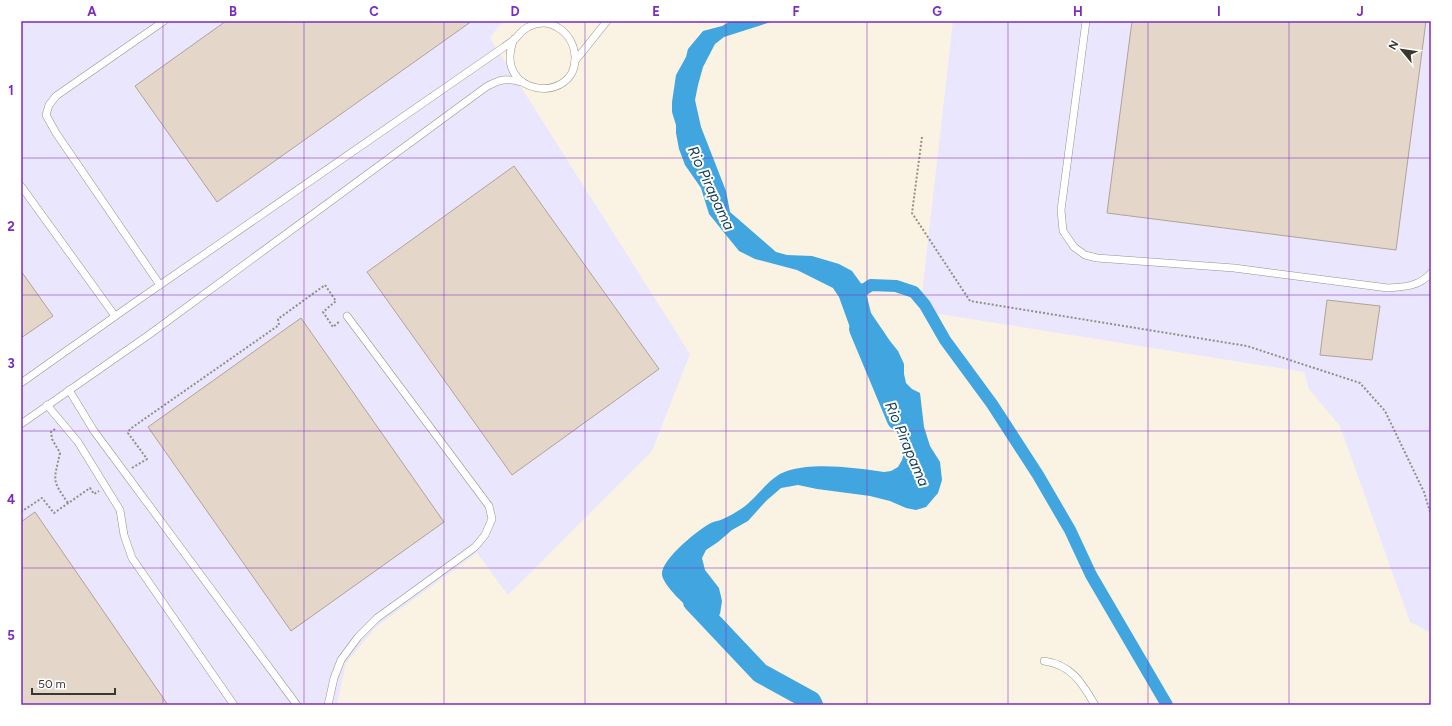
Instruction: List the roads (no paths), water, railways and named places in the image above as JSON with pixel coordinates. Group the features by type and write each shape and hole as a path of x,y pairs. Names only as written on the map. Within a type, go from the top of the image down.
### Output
{"lane":[{"path":"160,285 56,133 46,115 49,105 56,96 164,21"},
{"path":"514,39 510,53 512,67 516,75 522,82 530,87 540,89 550,88 559,85 570,74 575,61 607,21"},
{"path":"1086,21 1061,210 1064,231 1074,247 1084,255 1097,258 1234,268 1388,288 1407,287 1420,283 1431,273"},
{"path":"21,383 514,39 528,26 550,22 566,32 572,41 575,50 575,61"},
{"path":"21,424 150,334 486,87 500,80 510,79 522,82"},
{"path":"21,186 115,316"},
{"path":"328,705 334,678 341,660 358,638 377,618 475,547 485,535 492,519 489,506 347,316"},
{"path":"69,390 94,431 297,705"},
{"path":"47,405 78,442 120,510 124,535 132,558 234,705"},
{"path":"1044,661 1053,663 1070,671 1078,679 1095,705"}],"water":[{"path":"731,21 774,21 724,37 715,44 703,67 698,85 695,100 701,127 726,191 730,212 776,252 787,255 812,256 839,264 852,271 865,289 871,313 898,351 904,364 906,383 912,389 920,393 924,427 930,446 940,462 942,480 938,493 926,507 916,510 870,496 798,485 781,488 766,501 748,521 732,530 706,550 702,558 705,570 719,588 722,601 720,614 712,622 696,613 681,601 667,585 662,575 667,561 690,538 705,526 723,519 741,509 774,478 787,471 798,468 823,466 884,472 891,471 898,467 904,453 886,403 886,382 882,366 877,360 861,348 852,333 839,297 833,288 797,270 755,259 739,251 709,214 701,188 685,165 679,149 676,125 672,112 676,75 686,57 688,49 703,31 722,26"}],"waterway":[{"path":"849,292 865,289 871,285 896,286 914,292 925,305 945,340 992,404 1038,475 1070,530 1091,575 1167,705"},
{"name":"Rio Pirapama","path":"859,329 897,420"},
{"name":"Rio Pirapama","path":"693,602 760,673 811,701 813,705"}]}
